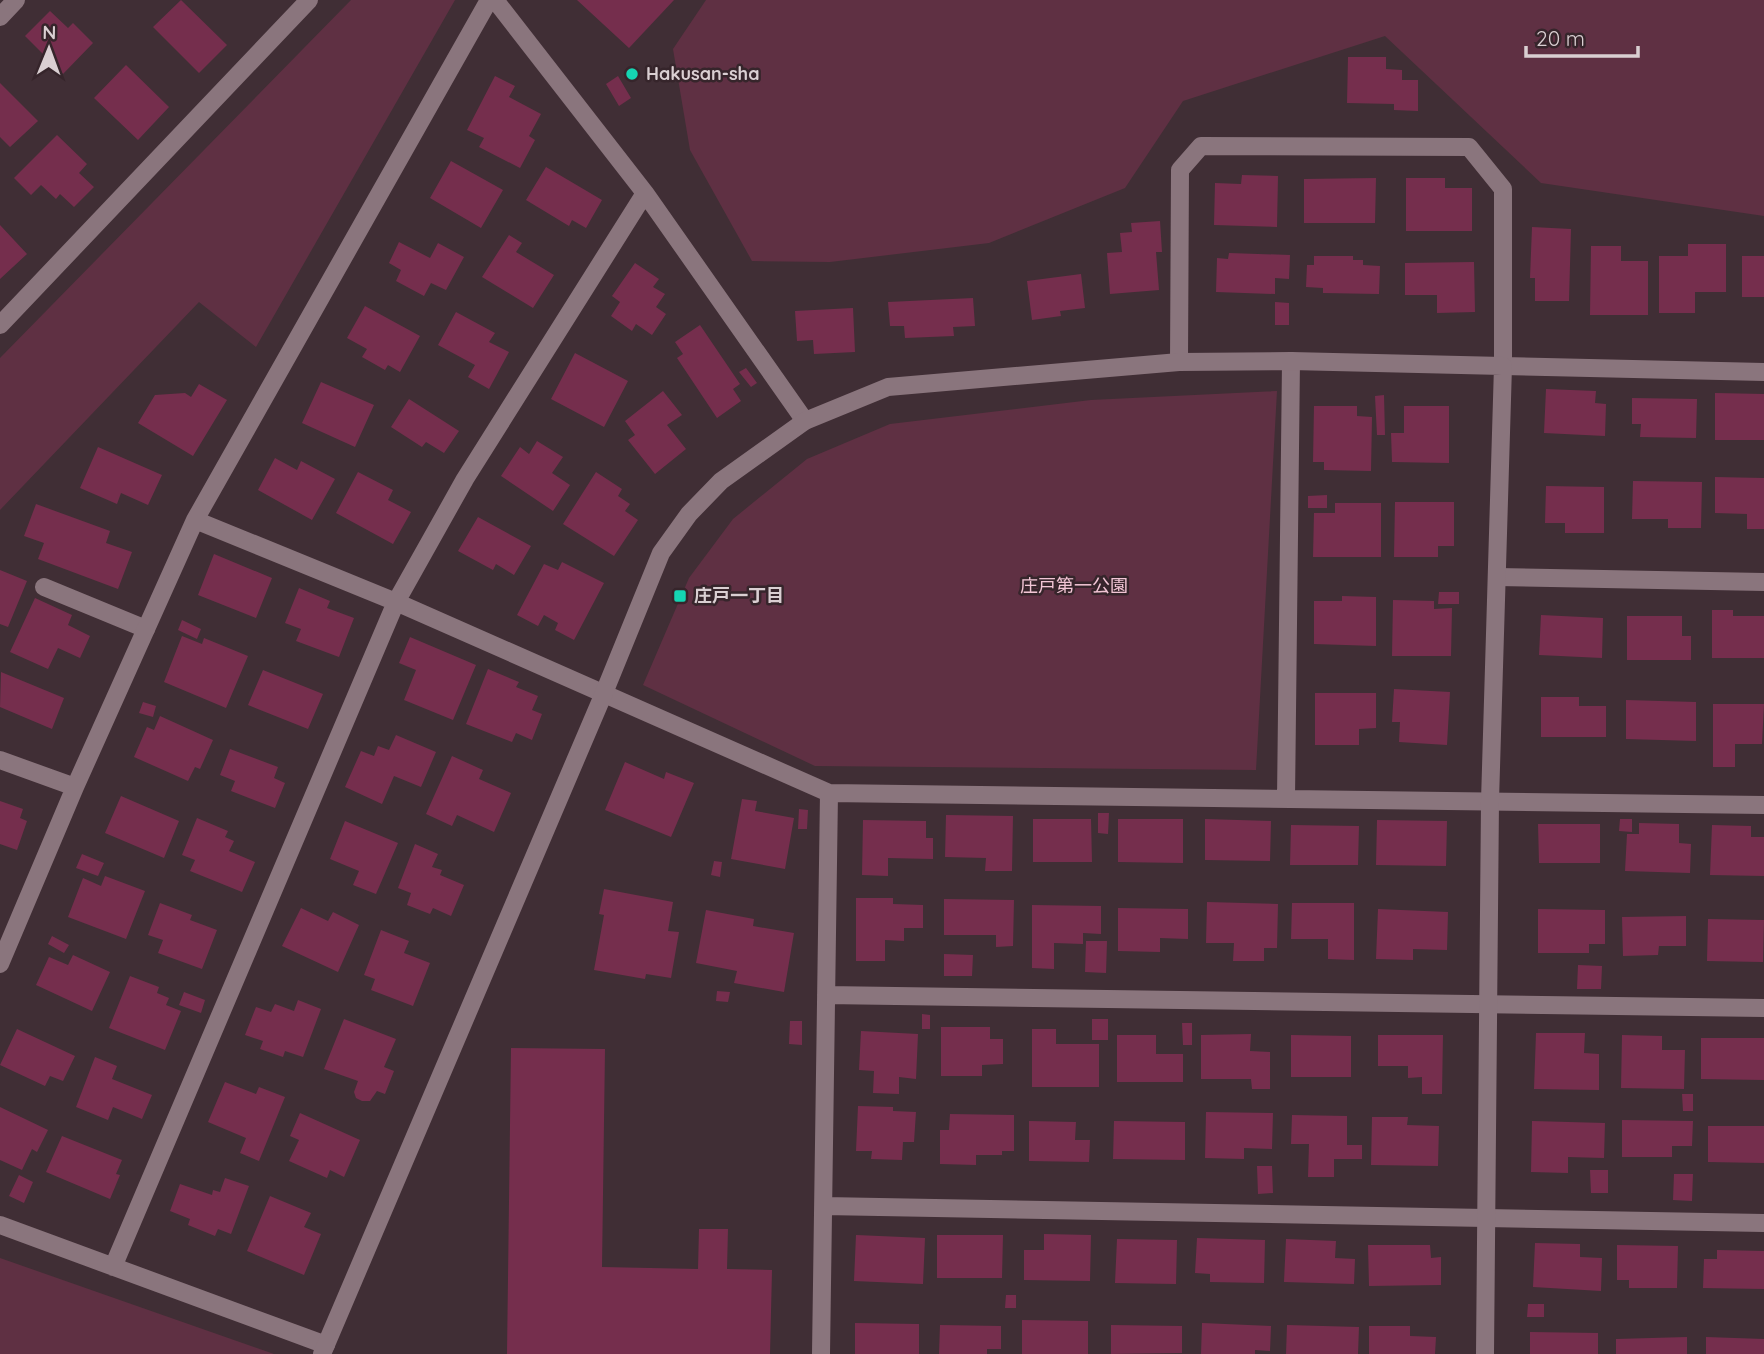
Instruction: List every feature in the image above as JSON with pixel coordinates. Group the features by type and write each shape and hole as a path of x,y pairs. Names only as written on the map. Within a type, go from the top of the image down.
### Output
{"street":[{"path":"0,17 16,0"},
{"path":"0,324 309,0"},
{"path":"0,964 75,787 195,520 489,0"},
{"path":"495,0 645,192 805,421"},
{"path":"1179,362 1180,170 1201,146 1469,147 1503,189 1503,366 1490,801 1485,1354"},
{"path":"113,1267 396,602 465,479 645,192"},
{"path":"1286,799 1291,361"},
{"path":"0,1226 324,1349 661,553 689,513 721,481 805,421 888,387 1179,362 1291,361 1764,372"},
{"path":"195,520 396,602 829,793 1764,805"},
{"path":"1497,577 1764,582"},
{"path":"44,587 146,629"},
{"path":"0,760 75,787"},
{"path":"821,1354 829,793"},
{"path":"826,995 1764,1008"},
{"path":"824,1206 1764,1223"}],"green space":[{"path":"351,0 455,0 256,347 199,302 0,510 0,358"},
{"path":"706,0 1764,0 1764,216 1541,183 1385,36 1183,101 1125,188 989,243 830,262 752,261 690,150 673,49"},
{"name":"庄戸第一公園","path":"1277,391 1256,770 815,766 643,685 689,578 733,519 807,459 890,424 1091,400"},
{"path":"0,1258 274,1354 0,1354"}],"building":[{"path":"181,0 227,45 199,73 153,27"},
{"path":"577,0 674,0 629,48"},
{"path":"50,11 68,28 73,23 93,43 63,74 25,36"},
{"path":"1348,57 1386,57 1386,69 1402,70 1402,80 1418,80 1418,111 1394,110 1394,104 1347,103"},
{"path":"126,65 169,107 138,140 94,98"},
{"path":"495,76 515,86 509,97 541,114 529,136 535,140 520,168 479,147 484,138 467,130"},
{"path":"618,76 631,98 619,106 606,84"},
{"path":"0,83 38,121 10,147 0,137"},
{"path":"57,135 87,164 79,173 94,187 74,207 60,194 56,199 41,185 31,195 14,178"},
{"path":"451,161 503,190 481,228 430,198"},
{"path":"546,167 602,200 586,228 572,220 569,226 526,200"},
{"path":"1242,175 1278,176 1277,227 1214,225 1215,183 1241,184"},
{"path":"1376,178 1375,223 1304,223 1304,179"},
{"path":"1406,178 1445,178 1445,188 1472,188 1472,231 1406,231"},
{"path":"1160,221 1162,252 1156,252 1159,290 1110,294 1107,253 1122,252 1120,233 1132,232 1131,223"},
{"path":"0,225 27,254 0,279"},
{"path":"1532,227 1571,229 1569,301 1535,301 1535,278 1530,278"},
{"path":"509,235 522,243 516,252 554,275 533,308 482,277"},
{"path":"399,242 430,258 438,243 464,257 446,290 431,283 424,296 396,281 401,270 389,263"},
{"path":"1688,244 1726,244 1726,292 1695,292 1695,313 1659,313 1659,256 1688,256"},
{"path":"1591,246 1621,246 1621,261 1648,261 1648,315 1590,315"},
{"path":"1229,253 1290,255 1289,279 1275,278 1275,294 1216,292 1217,258 1228,259"},
{"path":"1314,256 1353,256 1353,260 1363,260 1363,265 1380,266 1379,294 1323,293 1323,288 1306,287 1307,265 1314,265"},
{"path":"1742,256 1764,256 1764,297 1742,297"},
{"path":"1474,262 1475,312 1437,313 1437,295 1405,295 1405,263"},
{"path":"635,263 659,279 653,287 665,294 656,307 666,314 652,335 636,324 632,331 611,316 620,302 612,296"},
{"path":"1081,274 1085,308 1060,311 1061,316 1032,320 1027,281"},
{"path":"973,298 975,326 953,327 954,336 905,338 904,326 890,326 888,302"},
{"path":"1275,302 1289,303 1289,325 1275,325"},
{"path":"365,306 420,336 400,372 388,365 385,370 362,357 367,349 347,338"},
{"path":"853,308 855,352 814,354 813,340 797,341 795,311"},
{"path":"456,312 495,333 489,342 509,352 489,389 468,377 475,365 438,345"},
{"path":"700,325 740,384 733,389 741,401 717,418 677,358 683,354 675,342"},
{"path":"575,353 628,381 604,427 551,399"},
{"path":"746,368 757,383 751,387 739,372"},
{"path":"321,382 374,405 355,447 302,423"},
{"path":"199,384 227,400 193,456 138,423 155,395 185,393 191,397"},
{"path":"1546,389 1596,391 1595,403 1606,404 1605,436 1544,433"},
{"path":"663,391 682,415 667,425 686,449 655,474 628,440 635,435 625,421"},
{"path":"1715,393 1764,394 1764,440 1715,440"},
{"path":"1384,395 1385,435 1377,435 1375,396"},
{"path":"1632,398 1697,399 1696,438 1640,437 1641,424 1632,424"},
{"path":"409,399 459,431 444,453 426,442 422,447 391,427"},
{"path":"1314,406 1357,406 1357,416 1372,417 1371,471 1324,470 1324,462 1313,462"},
{"path":"1404,406 1449,406 1449,463 1392,462 1391,433 1404,433"},
{"path":"537,441 563,457 552,473 570,485 553,511 501,476 520,447 529,454"},
{"path":"98,447 162,475 148,505 121,493 117,504 80,488"},
{"path":"275,458 297,470 301,461 335,479 312,520 258,490"},
{"path":"358,472 393,490 388,500 411,512 393,544 336,513"},
{"path":"596,472 622,489 618,496 630,504 625,511 638,520 614,556 563,524"},
{"path":"1715,477 1764,478 1764,529 1747,529 1747,514 1715,513"},
{"path":"1633,481 1702,482 1701,528 1668,528 1668,519 1632,519"},
{"path":"1546,486 1604,487 1604,533 1565,533 1565,523 1545,523"},
{"path":"1327,495 1327,508 1308,508 1308,496"},
{"path":"1395,502 1454,502 1454,546 1438,546 1438,557 1394,557"},
{"path":"1335,503 1381,503 1381,557 1313,557 1314,513 1335,513"},
{"path":"36,504 110,531 106,543 132,552 118,589 38,559 44,543 24,536"},
{"path":"478,517 531,546 514,575 496,564 493,570 458,551"},
{"path":"214,554 272,578 256,618 198,595"},
{"path":"562,562 604,583 574,640 555,630 558,623 544,615 538,626 517,615 544,564 558,570"},
{"path":"0,570 27,581 8,627 0,624"},
{"path":"299,588 330,601 327,608 354,618 339,657 296,641 301,629 285,623"},
{"path":"1439,592 1459,592 1459,604 1438,604"},
{"path":"1342,596 1376,597 1376,646 1314,644 1314,601 1342,601"},
{"path":"35,598 72,615 68,625 90,636 80,658 58,648 48,669 10,652"},
{"path":"1393,600 1434,601 1434,609 1452,608 1451,656 1392,656"},
{"path":"1712,610 1733,610 1733,616 1764,616 1764,658 1712,658"},
{"path":"1541,615 1603,618 1602,658 1539,655"},
{"path":"1627,616 1682,616 1682,636 1691,636 1691,660 1627,660"},
{"path":"182,620 201,629 197,639 178,630"},
{"path":"182,636 202,644 204,638 248,656 226,708 164,682"},
{"path":"410,637 476,665 453,720 404,700 416,670 399,663"},
{"path":"488,669 519,682 516,687 538,696 532,710 542,714 532,740 516,733 512,742 466,724"},
{"path":"263,670 323,694 308,729 248,705"},
{"path":"1,672 64,698 52,729 0,707"},
{"path":"1394,689 1450,692 1447,745 1399,742 1400,722 1392,722"},
{"path":"1315,693 1376,693 1376,728 1359,729 1359,745 1315,745"},
{"path":"1541,697 1579,697 1579,706 1606,706 1606,737 1541,737"},
{"path":"1626,700 1696,702 1696,741 1626,739"},
{"path":"143,702 156,706 153,717 139,713"},
{"path":"1713,704 1764,704 1762,744 1735,744 1735,767 1713,767"},
{"path":"160,716 213,740 200,769 195,767 188,781 134,757 147,727 154,730"},
{"path":"396,735 436,752 421,787 394,776 382,804 345,787 361,751 374,756 378,746 389,750"},
{"path":"230,749 278,767 274,778 285,783 275,808 231,791 235,781 220,775"},
{"path":"452,756 483,770 479,779 511,793 494,832 457,815 452,826 426,814"},
{"path":"625,762 664,779 666,772 694,783 671,837 605,810"},
{"path":"121,796 179,821 164,858 105,833"},
{"path":"742,799 757,801 755,811 794,818 785,869 731,859"},
{"path":"0,801 23,809 20,818 27,821 17,850 0,844"},
{"path":"799,809 808,810 807,829 798,829"},
{"path":"1098,813 1109,813 1108,834 1098,833"},
{"path":"946,815 1013,816 1012,871 985,871 986,858 945,857"},
{"path":"197,818 228,831 225,837 234,841 229,851 255,862 242,892 190,871 195,860 182,855"},
{"path":"1033,819 1091,819 1092,862 1033,862"},
{"path":"1118,819 1183,819 1183,863 1118,862"},
{"path":"1205,819 1271,821 1270,861 1205,860"},
{"path":"1620,819 1632,819 1632,832 1619,831"},
{"path":"863,820 926,821 926,838 933,838 933,859 888,858 888,876 862,875"},
{"path":"1377,820 1447,821 1446,866 1376,865"},
{"path":"345,821 398,843 376,894 353,885 359,871 330,859"},
{"path":"1639,823 1679,824 1679,843 1691,844 1690,873 1625,871 1627,834 1639,834"},
{"path":"1538,824 1600,824 1600,863 1539,863"},
{"path":"1291,825 1359,826 1358,865 1290,865"},
{"path":"1712,825 1751,826 1751,837 1764,837 1764,876 1710,875"},
{"path":"415,844 438,854 432,867 442,870 440,875 464,885 451,916 433,908 430,914 407,905 411,893 398,888"},
{"path":"82,854 104,863 98,876 76,868"},
{"path":"714,861 722,862 720,877 711,875"},
{"path":"105,876 145,891 126,939 68,917 83,878 101,886"},
{"path":"604,889 673,902 668,931 679,932 671,978 646,974 645,979 594,970 604,915 599,914"},
{"path":"856,898 893,898 893,904 923,905 923,928 904,928 904,941 885,940 885,961 856,961"},
{"path":"944,899 1014,900 1013,946 996,947 996,935 944,935"},
{"path":"1207,902 1278,904 1277,948 1264,948 1264,961 1233,961 1234,943 1206,943"},
{"path":"160,903 192,915 190,920 217,930 202,969 158,953 163,940 148,935"},
{"path":"1292,903 1354,903 1354,960 1328,959 1328,939 1291,939"},
{"path":"1032,905 1101,906 1101,934 1083,933 1083,944 1054,943 1054,969 1032,968"},
{"path":"301,908 328,921 333,912 359,925 338,972 282,946"},
{"path":"1118,908 1188,909 1188,939 1160,938 1160,952 1118,951"},
{"path":"1378,909 1448,912 1447,950 1413,949 1413,960 1376,959"},
{"path":"1538,909 1605,910 1605,944 1589,944 1589,953 1538,953"},
{"path":"706,910 754,919 753,926 794,933 784,992 734,983 737,971 696,963"},
{"path":"1686,916 1686,946 1659,946 1658,955 1623,956 1622,917"},
{"path":"1708,919 1764,920 1763,962 1707,961"},
{"path":"381,930 409,941 404,953 430,963 413,1006 371,990 375,979 364,975"},
{"path":"52,936 69,945 64,953 48,944"},
{"path":"1086,941 1107,941 1106,973 1085,972"},
{"path":"944,954 973,955 972,976 944,976"},
{"path":"73,955 110,972 92,1011 36,985 49,957 68,965"},
{"path":"1578,965 1602,966 1601,989 1577,989"},
{"path":"130,976 159,987 157,993 169,998 166,1005 181,1011 165,1050 109,1028"},
{"path":"717,991 730,992 728,1002 716,1001"},
{"path":"184,992 205,1000 201,1013 179,1005"},
{"path":"298,1000 321,1009 303,1057 285,1051 283,1057 260,1049 263,1041 245,1035 256,1007 271,1012 275,1004 294,1011"},
{"path":"922,1014 930,1015 930,1029 922,1029"},
{"path":"344,1019 396,1039 384,1067 394,1071 385,1094 377,1091 370,1101 356,1098 354,1092 358,1081 324,1069"},
{"path":"1092,1019 1108,1019 1108,1040 1092,1040"},
{"path":"790,1021 802,1021 802,1045 789,1044"},
{"path":"1182,1023 1192,1023 1192,1045 1183,1045"},
{"path":"941,1027 990,1027 990,1039 1003,1039 1003,1064 982,1065 982,1076 941,1076"},
{"path":"17,1029 75,1056 63,1081 50,1076 45,1086 0,1065"},
{"path":"1032,1029 1056,1029 1056,1044 1099,1044 1099,1087 1032,1087"},
{"path":"861,1031 918,1034 916,1079 899,1077 899,1094 873,1093 874,1071 859,1070"},
{"path":"1536,1033 1585,1033 1584,1053 1599,1054 1599,1090 1534,1089"},
{"path":"1251,1034 1250,1051 1270,1052 1270,1089 1252,1089 1251,1079 1201,1079 1201,1035"},
{"path":"1117,1035 1156,1035 1156,1054 1183,1054 1183,1082 1117,1082"},
{"path":"1291,1035 1351,1036 1351,1077 1291,1077"},
{"path":"1378,1035 1443,1035 1442,1094 1422,1094 1422,1077 1408,1078 1408,1066 1378,1066"},
{"path":"1622,1035 1662,1036 1662,1050 1685,1050 1684,1089 1621,1088"},
{"path":"1701,1038 1764,1038 1764,1080 1701,1079"},
{"path":"511,1048 605,1049 602,1267 698,1269 699,1229 728,1229 727,1269 772,1270 770,1354 507,1354"},
{"path":"95,1057 117,1066 112,1079 152,1095 142,1119 113,1107 108,1120 76,1107"},
{"path":"225,1082 256,1094 259,1087 285,1097 259,1161 240,1153 246,1138 208,1122"},
{"path":"1682,1094 1693,1094 1693,1111 1683,1111"},
{"path":"858,1106 893,1107 893,1111 916,1112 914,1142 903,1142 902,1160 871,1159 872,1151 856,1151"},
{"path":"0,1107 48,1130 37,1152 32,1149 22,1170 0,1160"},
{"path":"1206,1112 1273,1113 1272,1149 1244,1148 1244,1159 1205,1158"},
{"path":"300,1113 360,1140 344,1177 330,1170 327,1178 289,1161 299,1140 290,1136"},
{"path":"950,1114 1014,1115 1014,1151 1002,1151 1002,1155 976,1155 976,1165 940,1164 940,1130 949,1130"},
{"path":"1292,1115 1347,1116 1347,1145 1362,1145 1362,1159 1334,1159 1334,1177 1308,1177 1309,1144 1291,1144"},
{"path":"1372,1117 1408,1117 1407,1125 1439,1126 1438,1166 1371,1165"},
{"path":"1622,1120 1693,1121 1692,1146 1672,1146 1672,1157 1622,1157"},
{"path":"1029,1121 1076,1122 1075,1140 1090,1140 1089,1162 1029,1161"},
{"path":"1114,1121 1185,1122 1185,1160 1113,1159"},
{"path":"1532,1121 1605,1123 1604,1158 1568,1157 1568,1173 1531,1172"},
{"path":"1708,1126 1764,1126 1764,1163 1708,1162"},
{"path":"62,1136 122,1160 116,1174 120,1175 110,1199 46,1172"},
{"path":"1257,1166 1272,1166 1273,1193 1258,1194"},
{"path":"1590,1170 1608,1170 1608,1193 1591,1193"},
{"path":"1674,1174 1693,1174 1692,1201 1673,1200"},
{"path":"19,1175 33,1182 24,1203 9,1196"},
{"path":"225,1178 249,1186 231,1234 218,1229 215,1236 188,1225 190,1219 170,1211 180,1184 212,1195 213,1190 220,1192"},
{"path":"270,1196 311,1213 304,1227 321,1234 304,1275 247,1251"},
{"path":"1044,1234 1091,1235 1090,1281 1024,1280 1024,1250 1044,1250"},
{"path":"856,1235 925,1238 923,1284 854,1281"},
{"path":"937,1235 1003,1235 1002,1278 937,1278"},
{"path":"1197,1238 1265,1240 1264,1283 1210,1282 1210,1274 1195,1273"},
{"path":"1117,1239 1177,1240 1176,1284 1115,1283"},
{"path":"1286,1239 1336,1241 1335,1258 1355,1259 1354,1284 1284,1282"},
{"path":"1535,1243 1580,1244 1580,1257 1602,1258 1601,1291 1533,1287"},
{"path":"1368,1245 1430,1245 1431,1258 1441,1257 1441,1285 1369,1286"},
{"path":"1617,1245 1678,1246 1677,1288 1629,1288 1629,1280 1617,1280"},
{"path":"1717,1250 1764,1251 1764,1289 1703,1288 1704,1259 1717,1259"},
{"path":"1006,1295 1016,1295 1016,1308 1005,1308"},
{"path":"1528,1304 1544,1304 1544,1317 1527,1317"},
{"path":"1022,1320 1088,1321 1088,1354 1022,1354"},
{"path":"855,1323 919,1324 919,1354 855,1354"},
{"path":"1202,1323 1271,1326 1270,1351 1255,1350 1255,1354 1201,1354"},
{"path":"940,1325 1001,1326 1001,1349 987,1349 987,1354 939,1354"},
{"path":"1111,1325 1182,1326 1182,1353 1111,1354"},
{"path":"1287,1325 1359,1327 1358,1354 1286,1354"},
{"path":"1369,1326 1410,1326 1410,1336 1436,1337 1435,1354 1369,1354"},
{"path":"1530,1332 1598,1333 1598,1354 1530,1354"},
{"path":"1687,1337 1687,1354 1616,1354 1616,1339"},
{"path":"1706,1337 1764,1339 1764,1354 1706,1354"}],"place":[{"name":"Hakusan-sha","path":"632,74"},
{"name":"庄戸一丁目","path":"680,596"}]}
